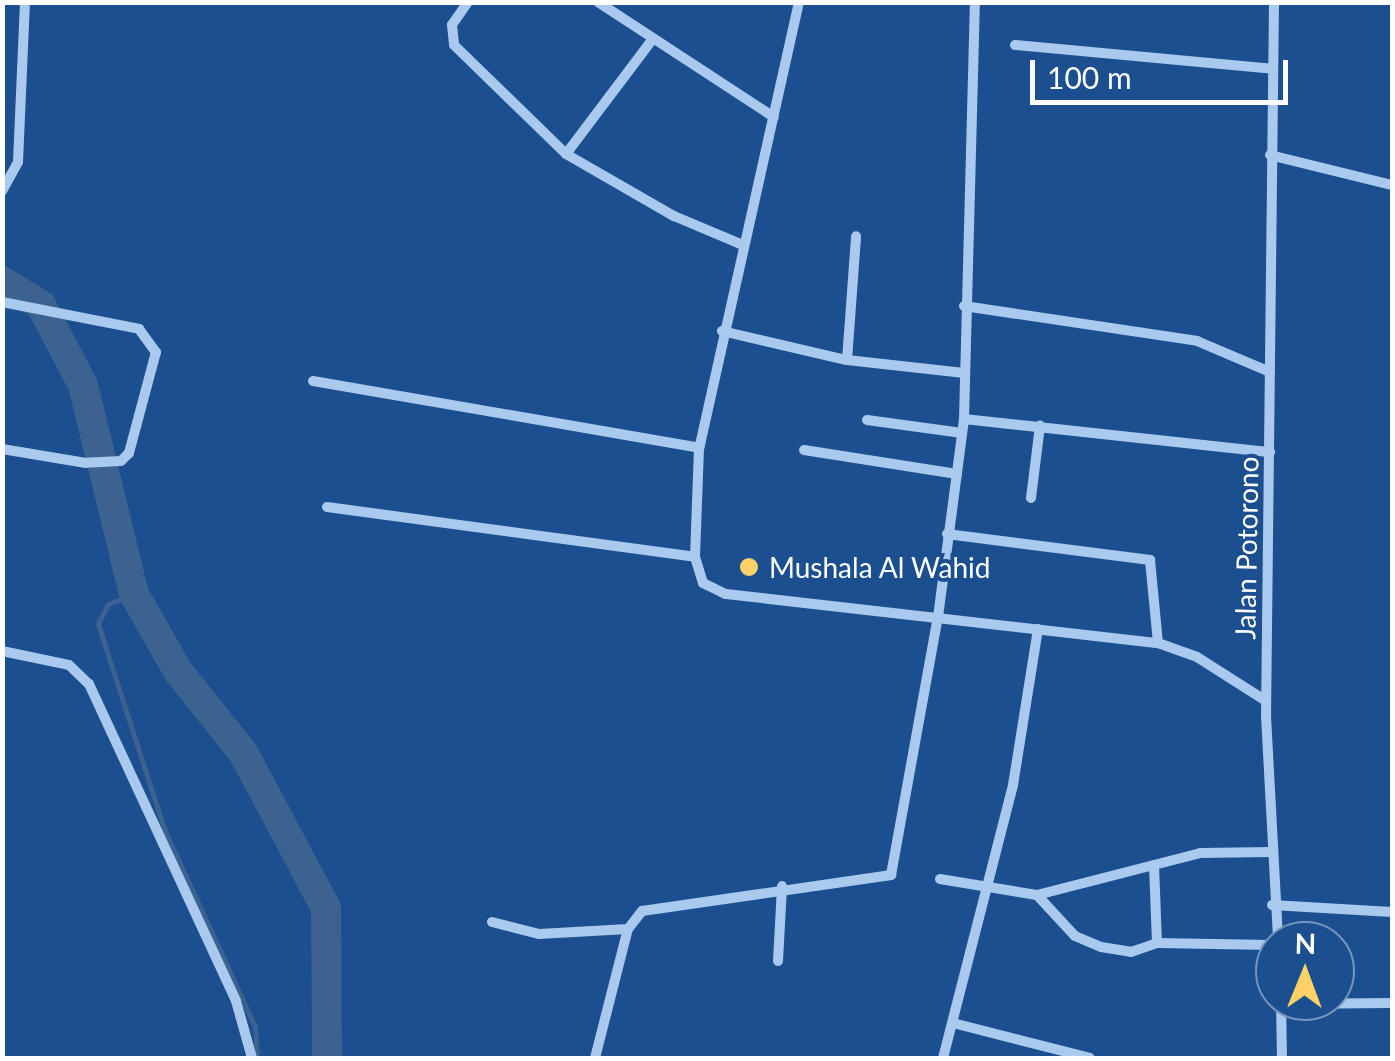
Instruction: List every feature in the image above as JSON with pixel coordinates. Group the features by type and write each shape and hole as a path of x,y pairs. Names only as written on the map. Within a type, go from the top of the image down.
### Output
{"street":[{"path":"2,192 18,162 25,2"},
{"path":"468,2 452,25 454,45 566,154 674,216 743,245"},
{"path":"598,2 651,41 774,117"},
{"path":"799,2 722,331 699,448 695,558 710,590 1158,643 1182,649 1266,701"},
{"path":"595,1058 628,929 650,908 782,886 890,875 938,617 964,419 975,2"},
{"name":"Jalan Potorono","path":"1274,2 1266,701 1274,921"},
{"path":"566,154 651,41"},
{"path":"1015,44 1273,69"},
{"path":"1270,154 1392,184"},
{"path":"847,360 856,236"},
{"path":"2,302 140,329 156,352 129,453 121,461 86,463 2,448"},
{"path":"964,306 1197,341 1270,372"},
{"path":"722,331 847,360 964,373"},
{"path":"313,381 699,448"},
{"path":"964,419 1270,452"},
{"path":"867,420 962,433"},
{"path":"1031,498 1040,426"},
{"path":"804,450 957,474"},
{"path":"327,507 695,558"},
{"path":"948,534 1150,560 1158,643"},
{"path":"943,1058 1012,785 1038,629"},
{"path":"2,651 70,665 89,684 236,1001 252,1058"},
{"path":"940,879 1038,895 1200,852 1271,852"},
{"path":"1154,865 1157,943"},
{"path":"778,962 782,886"},
{"path":"1038,895 1075,936 1101,947 1131,952 1157,943 1255,943"},
{"path":"1272,904 1392,912"},
{"path":"492,922 539,934 628,929"},
{"path":"1355,1003 1392,1003"},
{"path":"1281,1021 1282,1058"},
{"path":"953,1023 1090,1058"}],"waterway":[{"path":"2,281 41,305 83,385 134,594 178,671 244,754 326,908 327,1058"},
{"path":"134,594 108,604 98,624 165,831 255,1027 257,1058"}],"place":[{"name":"Mushala Al Wahid","path":"749,567"}]}
